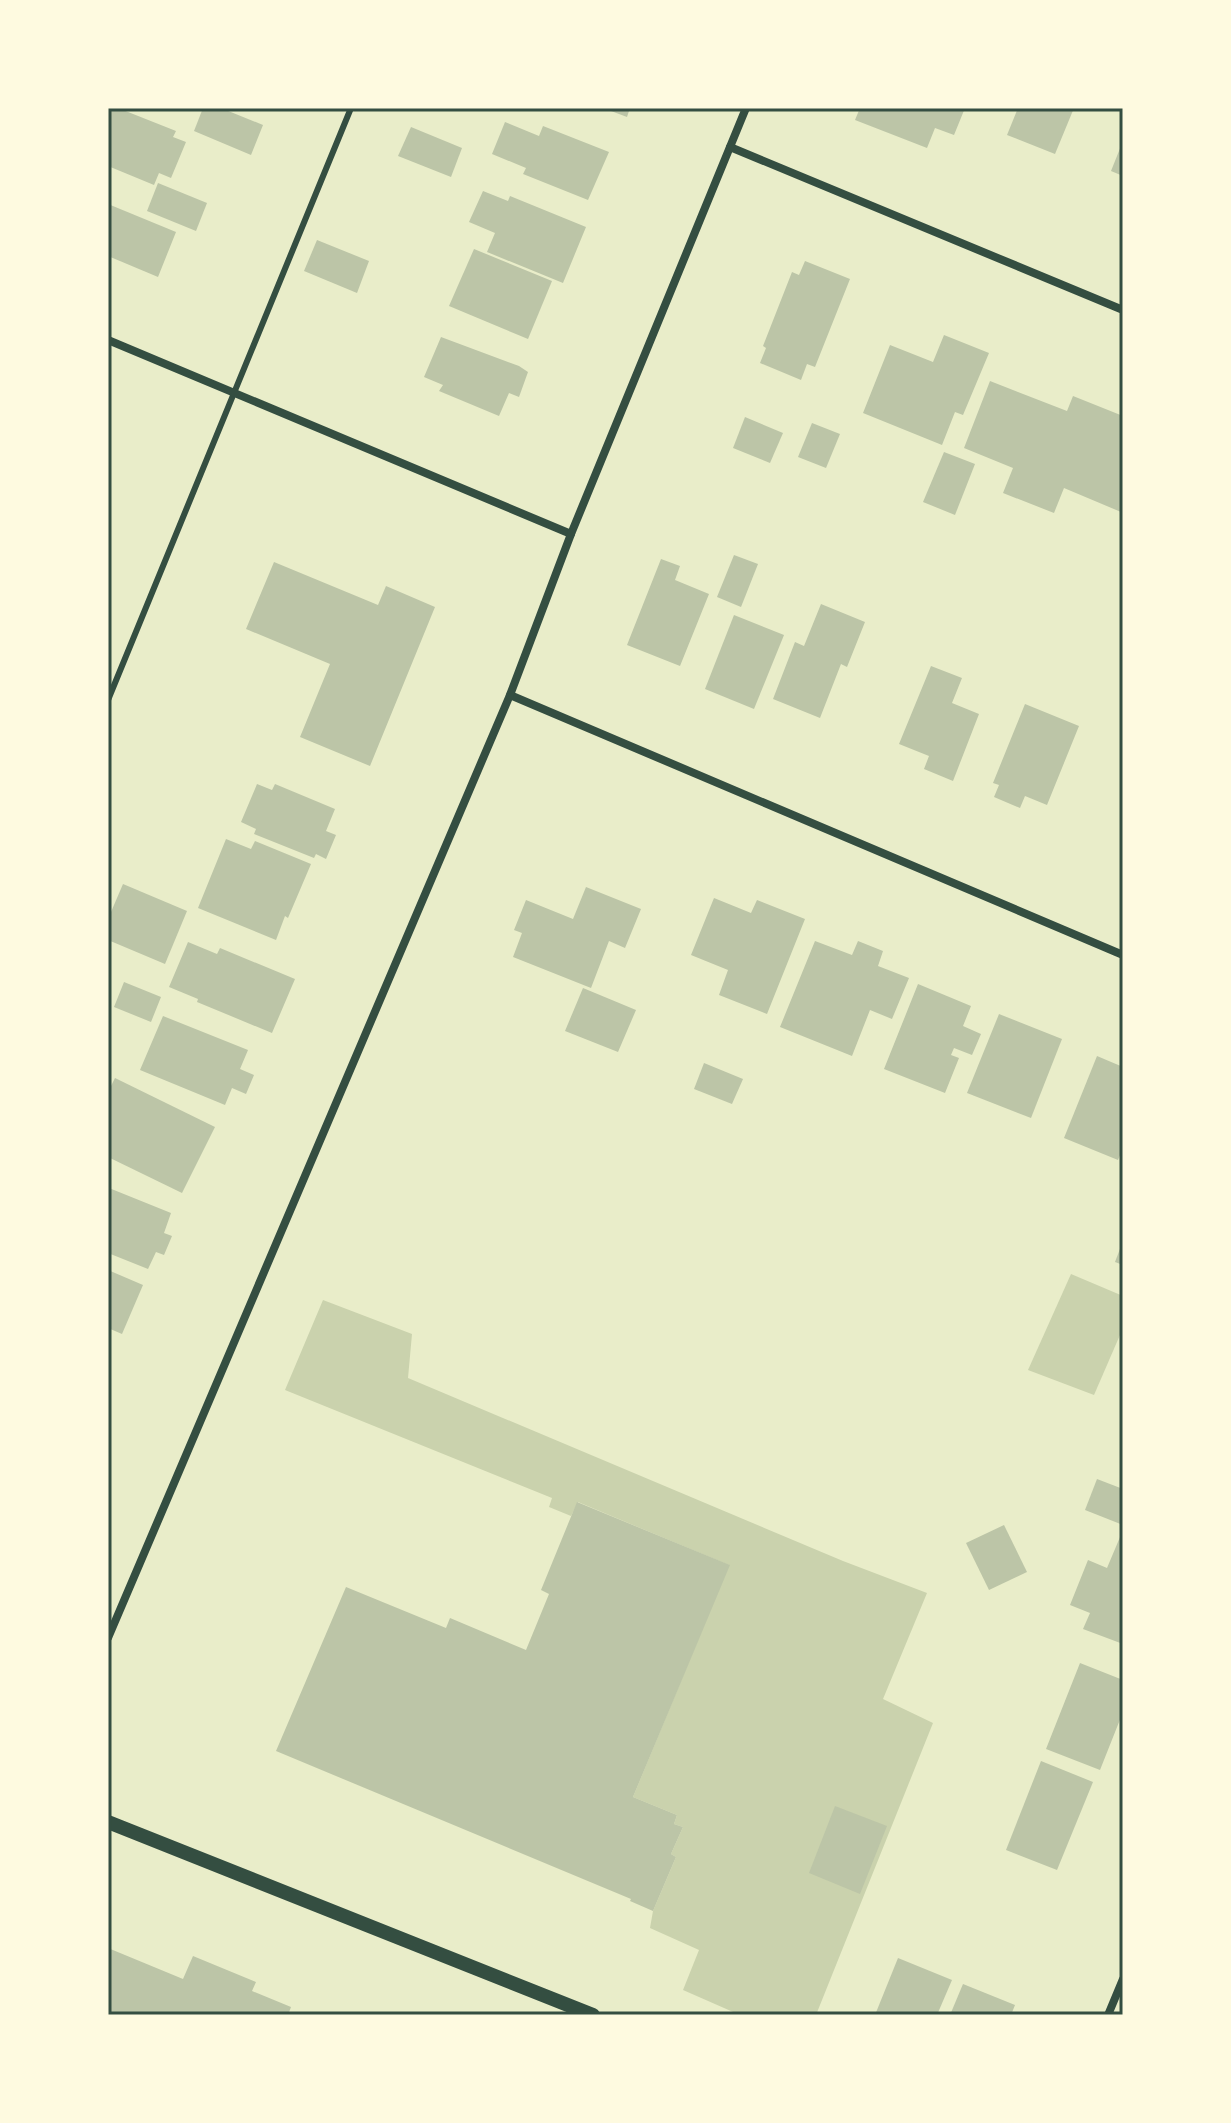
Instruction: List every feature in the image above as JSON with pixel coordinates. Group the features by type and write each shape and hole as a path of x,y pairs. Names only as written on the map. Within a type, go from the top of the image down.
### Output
{"street":[{"path":"108,1638 510,695 571,534 746,108"},
{"path":"730,147 1123,310"},
{"path":"108,340 571,534"},
{"path":"510,695 1123,955"},
{"path":"108,1822 593,2015"},
{"path":"1108,2015 1123,1979"}],"lane":[{"path":"108,700 351,108"}],"green space":[{"path":"1071,1274 1123,1296 1123,1328 1094,1395 1028,1370"},
{"path":"323,1300 412,1334 408,1378 843,1561 927,1593 883,1699 933,1723 816,2015 740,2015 683,1990 699,1950 650,1928 653,1911 676,1857 671,1854 683,1827 674,1824 677,1815 633,1797 729,1565 578,1502 571,1516 549,1507 552,1498 285,1390"}],"building":[{"path":"108,108 118,108 176,131 173,137 186,142 171,178 159,173 154,185 108,166"},
{"path":"203,108 221,108 263,125 251,155 194,131"},
{"path":"603,108 630,108 627,117"},
{"path":"860,108 965,108 954,135 935,128 927,148 855,120"},
{"path":"1018,108 1074,108 1055,154 1007,135"},
{"path":"505,122 539,136 543,126 609,152 588,200 523,174 526,168 492,154"},
{"path":"411,127 462,148 451,177 398,156"},
{"path":"1123,141 1123,176 1111,171"},
{"path":"158,183 207,203 196,231 147,211"},
{"path":"483,191 508,201 510,196 586,227 563,283 487,252 495,233 469,222"},
{"path":"108,204 176,232 158,277 108,256"},
{"path":"317,240 369,261 357,293 304,271"},
{"path":"474,249 552,281 528,339 449,306"},
{"path":"805,261 850,279 815,367 807,364 801,380 760,363 766,348 763,346 792,272 799,275"},
{"path":"944,335 989,353 963,415 955,412 942,445 863,413 890,345 933,362"},
{"path":"441,337 528,372 519,397 509,393 499,416 439,391 443,385 424,377"},
{"path":"990,381 1067,411 1073,396 1123,416 1121,512 1064,488 1054,513 1003,493 1013,468 964,448"},
{"path":"745,417 783,433 770,463 733,448"},
{"path":"812,423 840,434 826,468 798,457"},
{"path":"944,452 975,464 955,515 923,502"},
{"path":"734,555 758,564 741,607 717,597"},
{"path":"661,559 680,566 675,580 709,594 680,666 627,645"},
{"path":"274,562 378,605 386,586 435,607 370,766 300,737 330,664 246,629"},
{"path":"821,604 865,622 847,667 841,664 820,718 773,699 795,642 804,646"},
{"path":"734,615 784,635 754,709 705,689"},
{"path":"931,666 962,678 952,703 979,714 953,781 924,769 929,756 899,744"},
{"path":"1025,704 1079,726 1047,805 1025,796 1020,808 994,797 999,785 993,783"},
{"path":"257,784 272,790 275,784 335,809 326,831 336,835 326,859 316,854 314,858 254,834 256,829 241,822"},
{"path":"226,839 251,849 255,841 311,864 276,940 198,908"},
{"path":"123,884 187,911 165,964 108,940 108,919"},
{"path":"586,887 641,909 625,948 609,941 591,988 513,957 522,933 514,930 526,900 573,919"},
{"path":"714,898 751,913 757,900 805,919 767,1014 719,995 728,970 691,955"},
{"path":"815,941 852,955 858,941 883,951 878,966 909,978 892,1019 870,1010 852,1056 780,1027"},
{"path":"188,942 217,954 220,948 295,979 272,1033 169,987"},
{"path":"124,982 161,997 151,1022 114,1007"},
{"path":"918,984 971,1006 963,1026 981,1034 972,1055 954,1048 951,1055 959,1058 945,1093 884,1069"},
{"path":"583,988 636,1010 618,1052 565,1031"},
{"path":"999,1014 1062,1039 1031,1118 967,1093"},
{"path":"163,1016 248,1050 240,1069 254,1075 246,1094 232,1088 225,1105 140,1070"},
{"path":"1097,1056 1123,1067 1123,1148 1118,1160 1064,1138"},
{"path":"704,1063 743,1079 732,1104 694,1089"},
{"path":"115,1078 215,1127 182,1193 108,1157 108,1092"},
{"path":"109,1188 171,1213 164,1233 172,1236 164,1255 156,1252 148,1269 108,1253"},
{"path":"1123,1241 1123,1265 1115,1262"},
{"path":"108,1270 143,1285 122,1334 108,1328"},
{"path":"1097,1479 1123,1489 1123,1525 1085,1510"},
{"path":"577,1502 730,1565 633,1797 677,1815 674,1824 683,1827 671,1854 676,1857 653,1911 631,1899 276,1751 346,1587 446,1628 450,1618 526,1650 549,1594 541,1590"},
{"path":"1004,1525 1027,1572 989,1590 966,1543"},
{"path":"1123,1530 1123,1644 1083,1629 1090,1613 1070,1605 1088,1560 1107,1568"},
{"path":"1080,1663 1123,1680 1120,1699 1123,1700 1123,1712 1100,1770 1046,1749"},
{"path":"1041,1761 1093,1782 1057,1870 1006,1850"},
{"path":"835,1806 887,1826 860,1894 809,1873"},
{"path":"108,1948 183,1979 193,1956 256,1982 252,1991 291,2007 288,2015 108,2015"},
{"path":"898,1958 952,1980 937,2015 875,2015"},
{"path":"963,1984 1015,2005 1011,2015 950,2015"}]}
